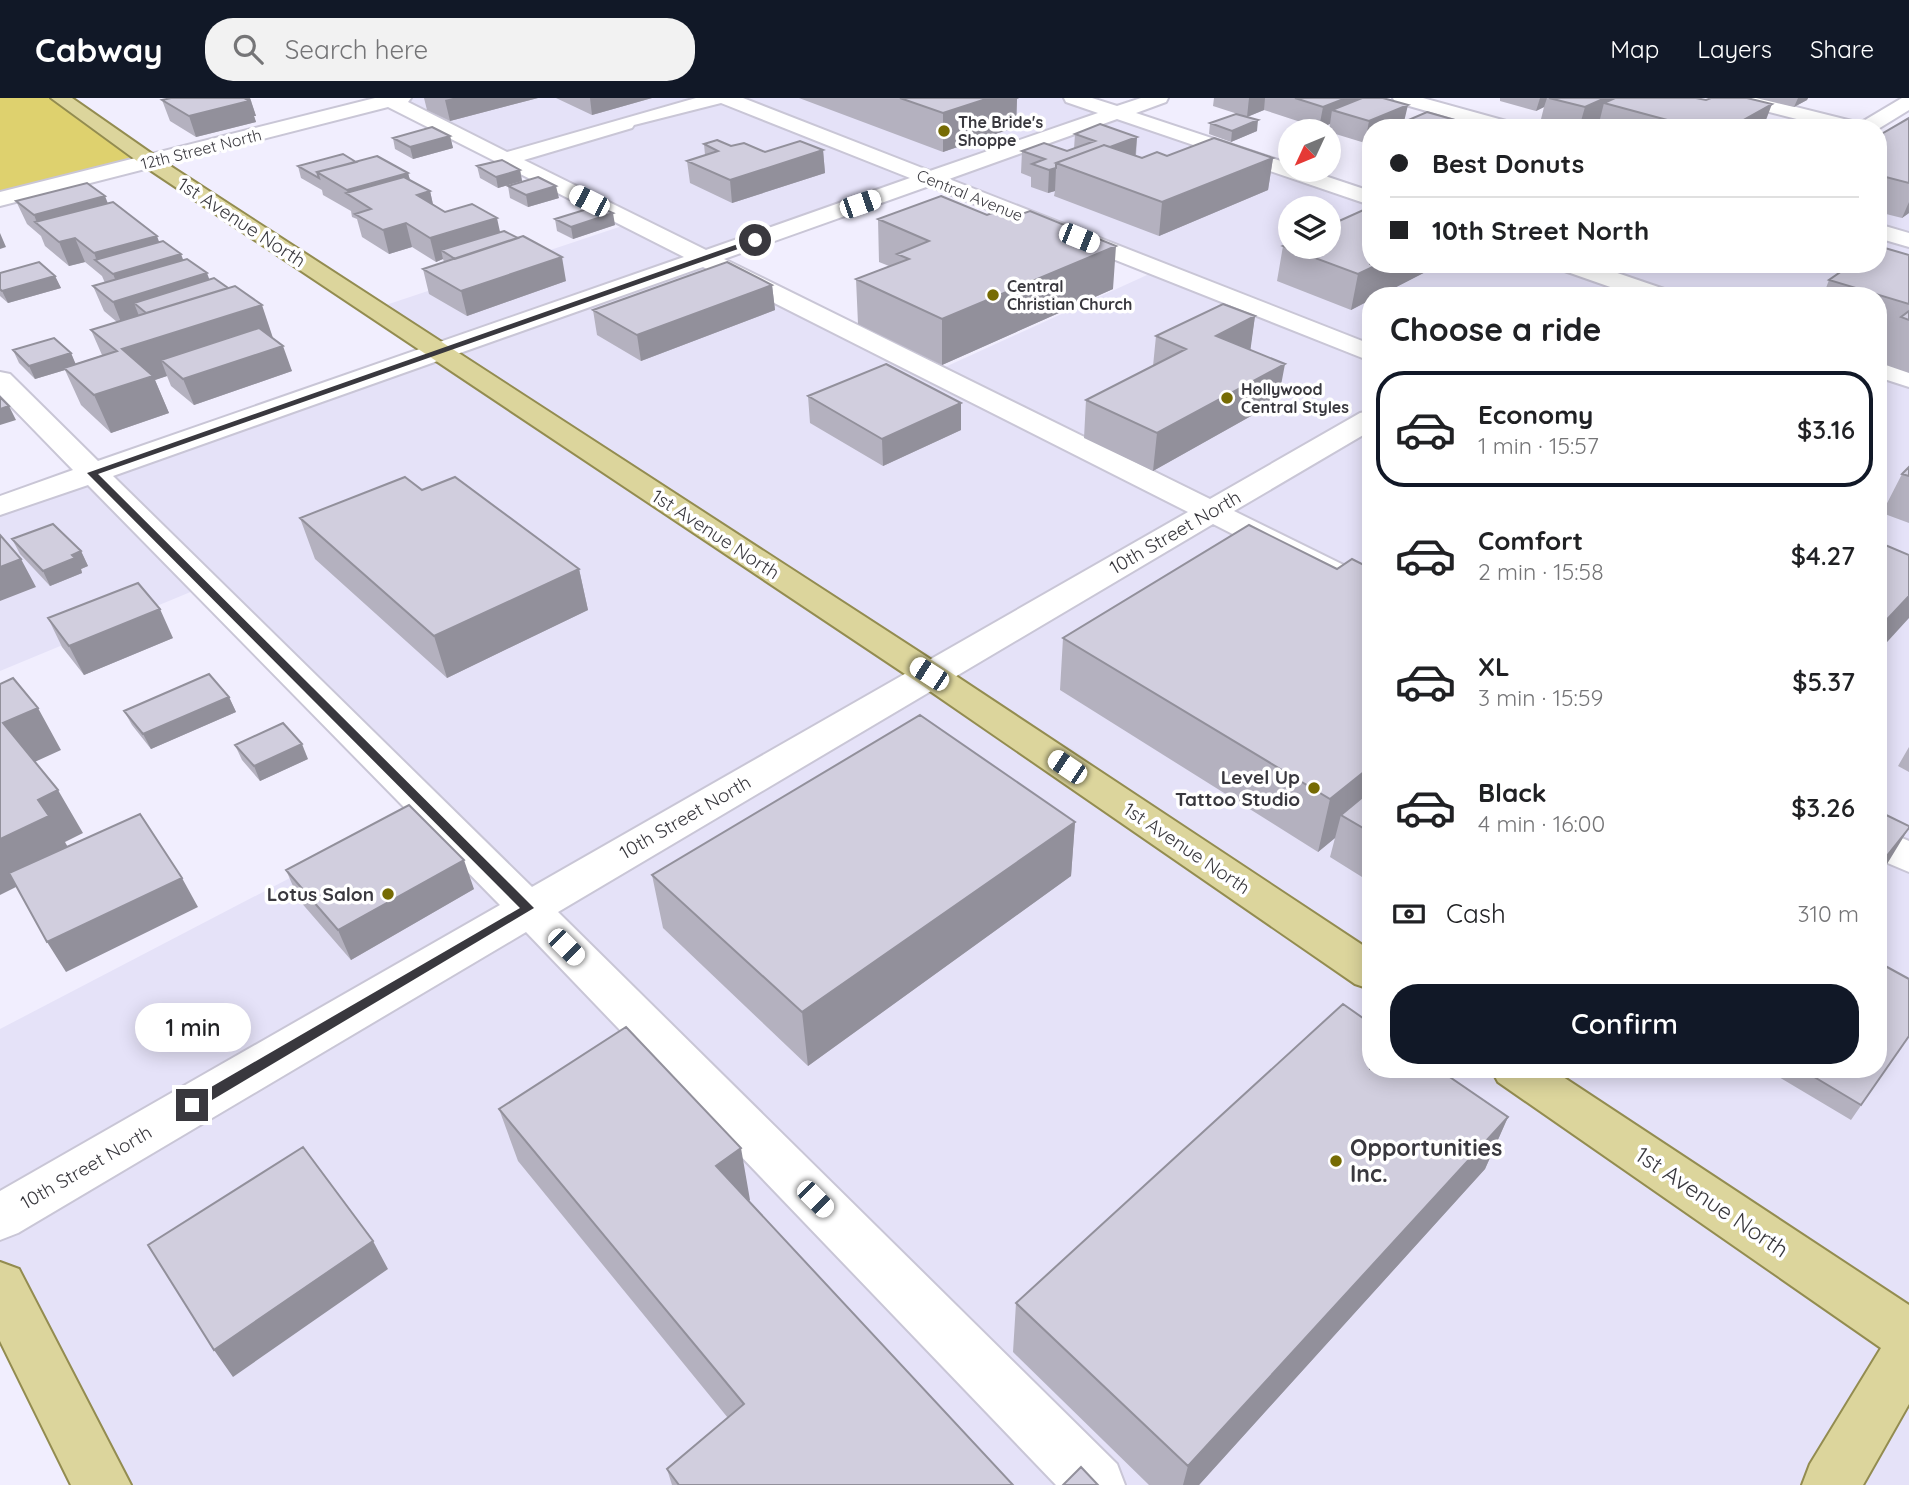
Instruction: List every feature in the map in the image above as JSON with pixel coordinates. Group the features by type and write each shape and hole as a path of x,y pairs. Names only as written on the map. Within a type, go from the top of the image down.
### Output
{"main road":[{"name":"1st Avenue North","path":"60,98 151,162 929,674 1362,967"},
{"name":"1st Avenue North","path":"1527,1078 1909,1336"},
{"path":"0,1286 102,1485"},
{"path":"1831,1485 1909,1351"}],"street":[{"path":"504,159 717,98"},
{"path":"1073,98 1362,195"},
{"path":"0,506 1159,98"},
{"path":"1402,98 1478,119"},
{"path":"1737,98 1821,119"},
{"name":"12th Street North","path":"0,199 392,99"},
{"path":"392,99 504,159 1362,587"},
{"name":"Central Avenue","path":"744,100 931,180 1362,350"},
{"path":"1881,119 1909,102"},
{"path":"1887,234 1909,240"},
{"path":"1593,273 1635,287"},
{"path":"1597,287 1621,273"},
{"path":"1887,371 1909,379"},
{"path":"0,380 528,908 1096,1485"},
{"name":"10th Street North","path":"0,1217 1362,424"},
{"path":"1887,847 1909,858"}],"shaded area":[{"path":"0,98 60,98 151,162 0,200"},
{"path":"384,98 1073,98 1278,167 1278,182 1322,182 1362,195 1362,273 1887,273 1887,135 1909,141 1909,1485 103,1485 0,1285 0,1029 426,807 205,586 0,671 0,506 437,350 374,309 631,223","holes":["931,180 1158,270 932,373 704,258"]}],"building":[{"path":"244,98 249,101 189,116 162,100"},
{"path":"900,98 989,98 943,113"},
{"path":"1295,98 1346,98 1323,107"},
{"path":"1362,98 1383,98 1408,105 1374,119 1362,119 1332,110"},
{"path":"1549,98 1605,98 1585,107"},
{"path":"1615,98 1747,98 1772,104 1745,119 1664,119 1604,103"},
{"path":"1427,112 1452,119 1411,119"},
{"path":"1236,114 1258,120 1232,131 1210,123"},
{"path":"1909,118 1909,183 1887,177 1887,131"},
{"path":"1100,124 1137,137 1110,147 1104,145 1056,163 1056,168 1049,170 1032,164 1045,159 1022,151 1044,143 1067,151 1095,141 1075,134"},
{"path":"432,127 450,136 410,147 393,138"},
{"path":"1214,138 1273,158 1162,202 1056,163 1104,145 1142,158 1157,152 1167,156"},
{"path":"717,140 731,146 744,143 765,152 800,141 823,150 730,180 687,161 718,151 704,144"},
{"path":"343,154 356,162 317,172 319,178 298,166"},
{"path":"377,156 408,173 347,190 317,172"},
{"path":"502,160 520,170 496,177 477,166"},
{"path":"404,177 430,191 417,195 445,212 472,204 497,218 430,238 406,223 383,230 355,214 371,209 346,193"},
{"path":"538,177 556,186 526,195 508,186"},
{"path":"87,183 105,196 34,215 16,201"},
{"path":"941,196 987,215 1000,210 1016,216 1030,211 1116,246 942,319 856,279 909,259 897,254 929,241 878,219"},
{"path":"113,202 157,236 94,253 75,238 59,242 35,222"},
{"path":"597,206 613,213 571,227 555,219"},
{"path":"1362,211 1362,272 1358,274 1318,259 1341,259 1341,220"},
{"path":"504,231 518,238 455,259 441,250"},
{"path":"523,236 562,257 461,291 423,269"},
{"path":"163,241 181,254 113,274 95,260"},
{"path":"1887,249 1909,255 1909,304 1887,297 1887,287 1852,287 1829,280 1839,273 1887,273"},
{"path":"187,259 207,273 113,302 93,286"},
{"path":"39,262 55,276 2,291 0,289 0,273"},
{"path":"727,262 772,285 637,335 593,310"},
{"path":"214,278 228,288 146,313 134,303"},
{"path":"235,286 262,305 122,349 153,376 94,395 64,368 117,351 91,330"},
{"path":"1223,304 1255,316 1216,336 1285,364 1157,433 1086,400 1186,349 1156,336"},
{"path":"1909,311 1909,320 1901,317"},
{"path":"259,328 283,346 183,379 161,360"},
{"path":"54,338 71,353 29,366 13,350"},
{"path":"886,364 961,403 882,439 808,396"},
{"path":"0,397 9,406 0,409"},
{"path":"1909,467 1909,476 1902,474"},
{"path":"405,477 422,490 455,477 579,569 434,636 300,518"},
{"path":"53,524 81,551 72,555 75,558 43,571 12,539"},
{"path":"1249,525 1337,569 1352,559 1362,564 1362,773 1330,799 1063,638"},
{"path":"0,535 21,559 0,567"},
{"path":"1887,546 1909,555 1909,596 1887,619"},
{"path":"138,583 160,609 69,646 48,618"},
{"path":"209,674 229,697 143,734 124,711"},
{"path":"13,678 38,708 3,723 58,790 38,800 49,816 0,839 0,684"},
{"path":"920,715 1075,822 802,1012 652,875"},
{"path":"283,723 302,744 254,766 235,745"},
{"path":"1362,798 1362,827 1341,815"},
{"path":"409,805 464,860 338,930 286,870"},
{"path":"140,814 182,878 47,942 9,873"},
{"path":"1887,815 1909,828 1887,856"},
{"path":"1887,967 1909,979 1909,1036 1887,1068"},
{"path":"1343,1004 1362,1017 1362,1078 1451,1078 1508,1117 1188,1466 1016,1303"},
{"path":"626,1027 741,1148 716,1166 1013,1485 679,1485 667,1469 744,1404 499,1109"},
{"path":"1816,1078 1880,1078 1861,1105"},
{"path":"303,1147 373,1241 214,1350 148,1245"},
{"path":"1081,1467 1098,1485 1063,1485"}],"place":[{"name":"The Bride's Shoppe","path":"944,131"},
{"name":"Central Christian Church","path":"993,295"},
{"name":"Hollywood Central Styles","path":"1227,398"},
{"name":"Level Up Tattoo Studio","path":"1314,788"},
{"name":"Lotus Salon","path":"388,894"},
{"name":"Opportunities Inc.","path":"1336,1161"}],"route":[{"path":"192,1105 528,908 92,473 755,240"}]}
